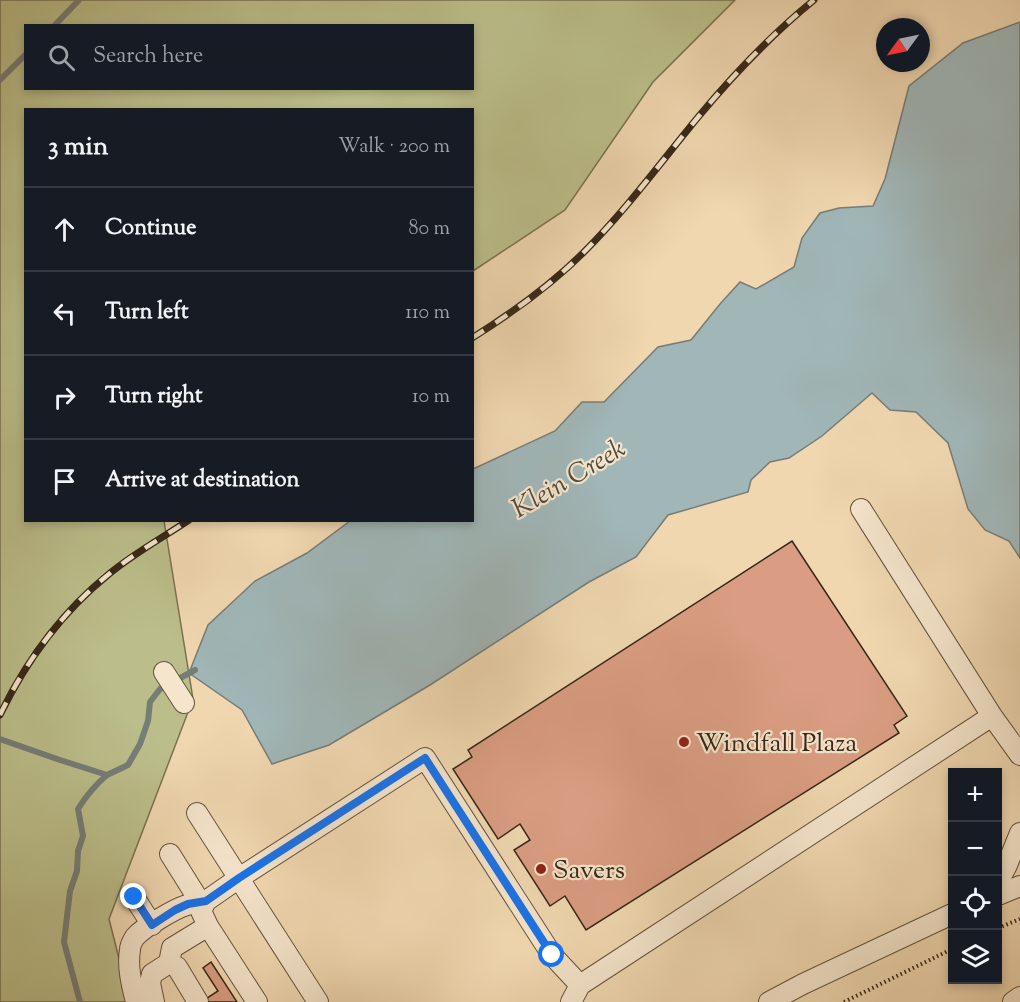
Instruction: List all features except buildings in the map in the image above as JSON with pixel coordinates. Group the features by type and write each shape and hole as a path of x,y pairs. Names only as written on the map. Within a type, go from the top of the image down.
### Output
{"street":[{"path":"861,508 992,716 1020,755"},
{"path":"164,672 184,703"},
{"path":"136,1002 131,984 130,950 134,938 175,910 188,904 203,902 425,758 576,994 992,716"},
{"path":"197,813 318,1002"},
{"path":"1001,876 1020,833"},
{"path":"170,854 203,902 201,911 208,926 257,1002"},
{"path":"1002,893 1020,886"},
{"path":"134,897 152,925"},
{"path":"769,1002 803,993 948,916"},
{"path":"154,1002 150,983 152,974 169,963 172,948 208,926"},
{"path":"169,963 177,968 198,1002"},
{"path":"1013,1002 1020,997"}],"path":[{"path":"1002,926 1020,919"},
{"path":"844,1002 948,951"}],"green space":[{"path":"0,0 735,0 653,82 565,210 474,270 474,108 24,108 24,522 164,522 193,699 109,919 130,1002 0,1002"}],"water":[{"path":"1020,22 1020,558 1009,541 985,530 968,509 948,443 916,412 890,410 872,393 822,436 789,458 770,462 751,480 748,492 668,515 636,557 589,582 430,685 329,745 272,764 242,710 189,673 208,625 255,581 307,553 349,522 474,522 474,469 555,431 582,402 604,402 658,347 691,340 740,282 756,289 794,267 802,238 820,213 839,208 873,206 885,179 909,86 927,72 930,72 930,69 963,43"}],"waterway":[{"name":"Klein Creek","path":"56,24 79,0"},
{"name":"Klein Creek","path":"0,80 24,56"},
{"name":"Klein Creek","path":"0,739 107,775 128,765 140,744 148,721 150,702 160,689 195,670"},
{"path":"80,1002 64,942 70,891 77,871 78,851 83,836 78,809 107,775"}],"railway":[{"path":"474,337 531,298 584,252 629,203 726,85 768,41 814,0"},
{"path":"0,715 21,676 47,638 76,604 118,567 186,522"}],"place":[{"name":"Windfall Plaza","path":"684,742"},
{"name":"Savers","path":"541,869"}],"route":[{"path":"134,897 152,925 188,904 206,901 425,758 552,955"}]}
